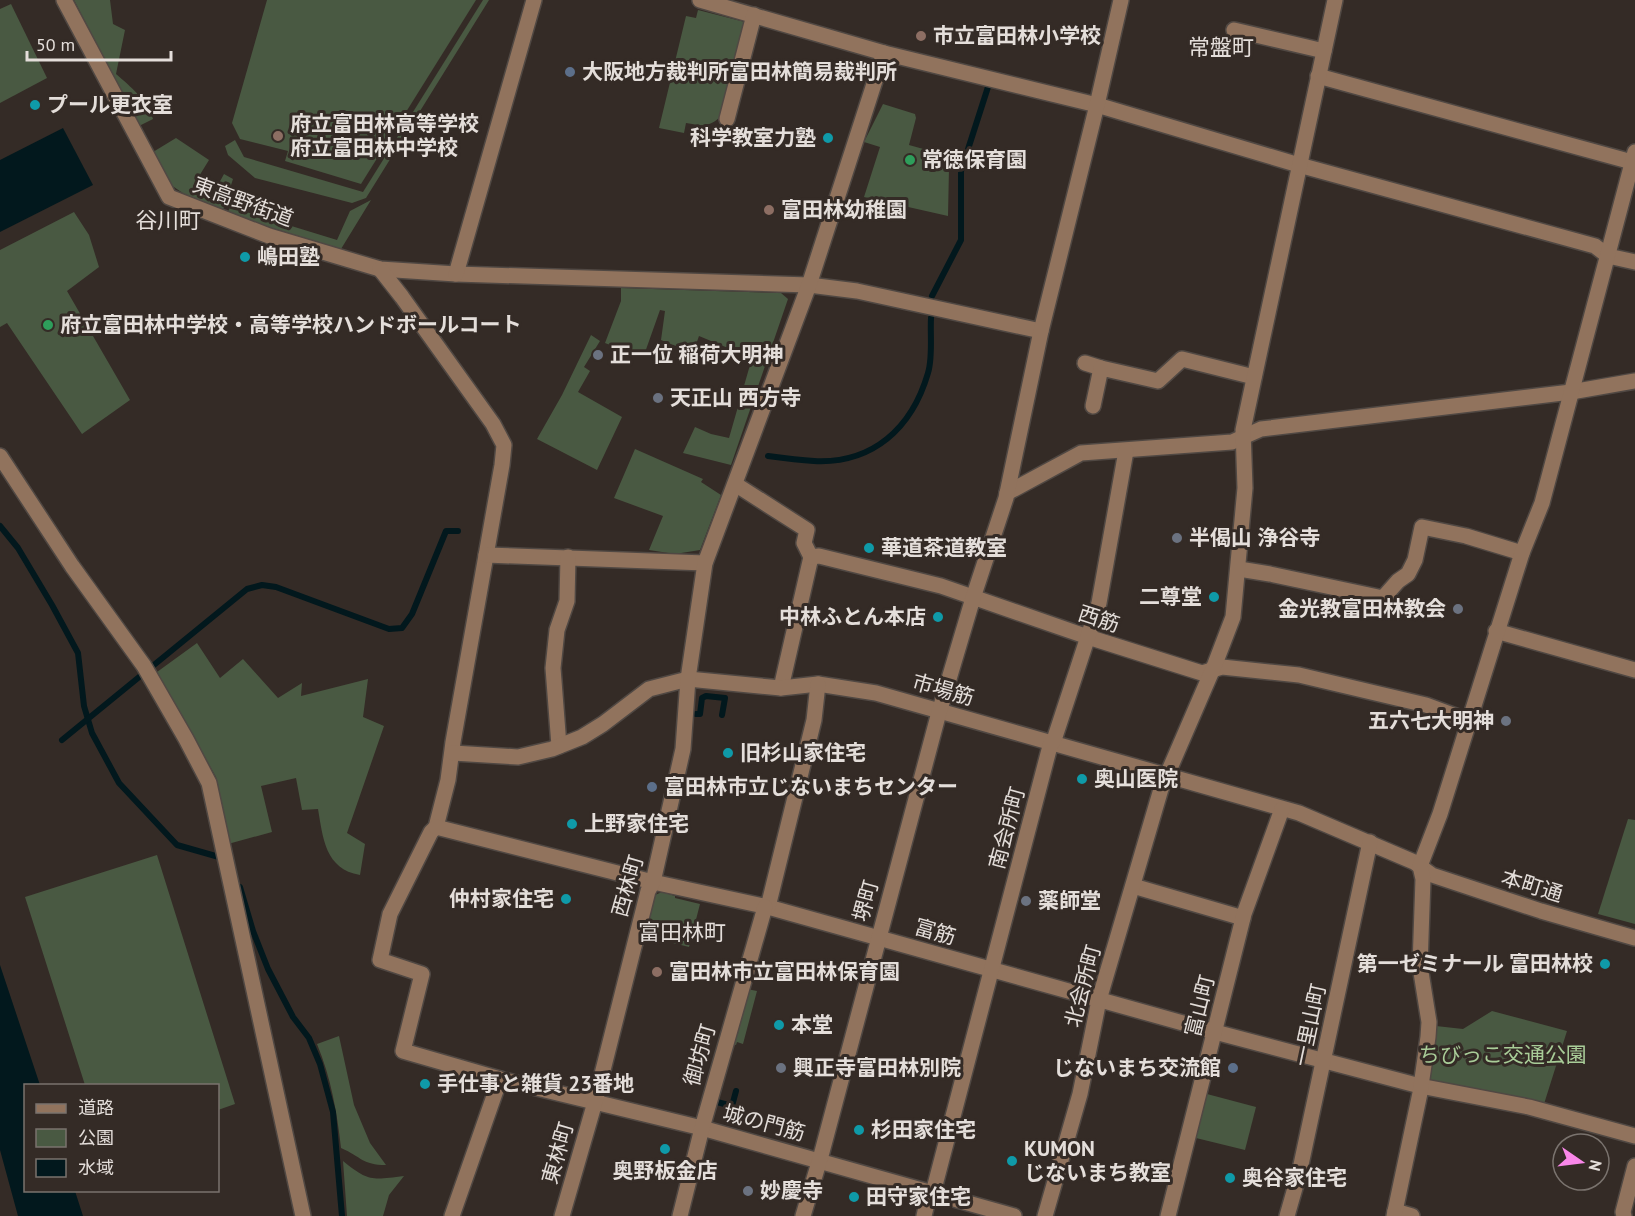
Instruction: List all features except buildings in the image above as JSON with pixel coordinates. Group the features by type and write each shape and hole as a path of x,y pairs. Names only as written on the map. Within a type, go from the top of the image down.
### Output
{"street":[{"name":"東高野街道","path":"64,0 169,197 269,236 380,268 456,274 809,285 857,291 1041,331"},
{"path":"456,274 534,0"},
{"path":"700,0 884,53 1097,105 1299,165 1595,246 1607,255 1635,262"},
{"name":"堺町","path":"803,1216 940,711 1007,493 1041,331 1121,0"},
{"name":"北会所町","path":"1045,1216 1080,1094 1099,1000 1167,776 1233,617 1245,488 1243,430 1335,0"},
{"path":"727,119 754,15"},
{"path":"1234,30 1324,51"},
{"name":"西林町","path":"595,1102 648,891 653,882 682,749 688,679 705,563 809,285 884,53"},
{"path":"1318,76 1634,157 1542,503 1522,553 1440,814 1420,866 1423,879 1420,966 1429,1022 1420,1093 1394,1213 1412,1216"},
{"path":"380,268 493,423 504,445 453,753 436,827"},
{"path":"1085,363 1158,381 1182,360 1254,377"},
{"path":"1093,406 1101,368"},
{"path":"1007,493 1081,453 1232,442 1261,429 1571,392 1635,381"},
{"name":"南会所町","path":"924,1216 1052,743 1100,603 1126,451"},
{"path":"0,456 72,566 148,672 209,783 303,1216"},
{"path":"735,484 807,530 804,543 811,557 782,688"},
{"path":"1239,569 1383,598 1398,581 1408,574 1415,560 1422,527 1466,536 1522,553"},
{"path":"486,555 705,563"},
{"name":"西筋","path":"811,557 819,556 941,586 1088,637 1202,673 1222,667 1299,675 1426,705 1469,721"},
{"path":"559,746 553,668 557,630 567,601 568,557"},
{"path":"1496,631 1635,670"},
{"name":"市場筋","path":"453,753 518,757 559,746 582,737 603,724 650,689 688,679 782,688 818,684 876,693 1299,813 1370,842 1420,866"},
{"name":"御坊町","path":"680,1216 702,1128 766,907 814,720 818,684"},
{"name":"富山町","path":"1168,1216 1243,918 1282,808"},
{"name":"富筋","path":"436,827 653,882 766,907 1215,1032 1420,1086 1529,1107 1635,1136"},
{"name":"城の門筋","path":"436,827 431,832 390,914 380,960 422,974 403,1051 500,1079 702,1128 1014,1216"},
{"name":"一里山町","path":"1287,1216 1299,1174 1370,842"},
{"name":"本町通","path":"1420,866 1432,875 1541,911 1635,938"},
{"path":"1133,886 1243,918"},
{"path":"452,1216 500,1079"},
{"name":"東林町","path":"562,1216 595,1102"},
{"path":"1624,1216 1623,1212 1635,1166"}],"green space":[{"path":"74,0 110,0 113,24 125,30 116,74 143,100 153,119 139,126"},
{"path":"267,0 476,0 361,184 285,161 288,151 240,139 232,123"},
{"path":"483,0 489,0 366,198 352,203 255,178 228,155 225,146 235,140 244,157 363,192"},
{"path":"11,4 47,78 0,103 0,9"},
{"path":"698,10 745,22 722,115 706,125 686,123 684,133 659,128 686,16 696,18"},
{"name":"常徳保育園","path":"883,104 915,114 909,145 945,155 942,164 949,168 948,216 864,197 880,147 864,142"},
{"path":"176,138 209,160 193,186 212,196 224,174 233,179 223,210 190,198 171,185 153,152"},
{"path":"371,200 341,249 228,212 230,207 337,240 350,211"},
{"name":"府立富田林中学校・高等学校ハンドボールコート","path":"74,212 89,235 99,267 67,291 130,400 82,434 7,323 0,327 0,250"},
{"path":"621,288 781,293 788,299 731,465 683,453 695,427 729,438 752,358 699,336 693,353 661,340 665,311 660,310 643,358 605,343 621,301"},
{"path":"591,335 600,341 584,367 590,371 578,392 622,417 597,470 537,439 562,395"},
{"path":"635,449 703,479 701,482 721,495 700,550 675,554 649,550 663,516 614,498"},
{"path":"197,643 220,678 243,659 278,698 302,683 301,696 368,679 363,717 384,726 347,833 365,844 360,875 348,872 333,859 324,841 318,809 302,810 296,778 261,786 272,832 228,844 216,777 157,672"},
{"path":"1628,819 1635,820 1635,924 1598,914"},
{"path":"157,855 235,1104 219,1110 219,1084 85,1084 25,897"},
{"path":"662,892 675,896 675,898 700,904 689,947 669,942 670,937 646,931 655,895"},
{"path":"747,989 757,991 743,1044 737,1042 736,1045 732,1044"},
{"name":"ちびっこ交通公園","path":"1492,1011 1567,1031 1544,1104 1426,1080 1436,1026 1463,1029"},
{"path":"339,1036 354,1105 370,1143 386,1165 367,1162 341,1148 333,1095 317,1044"},
{"path":"1207,1094 1256,1107 1245,1150 1196,1138"},
{"path":"343,1161 359,1173 371,1178 404,1176 389,1195 383,1216 347,1216"}],"water":[{"path":"63,128 93,185 0,232 0,160"},
{"path":"0,965 40,1084 24,1084 24,1192 75,1192 83,1216 18,1216 0,1150"}],"waterway":[{"path":"932,296 961,240 961,171 988,87"},
{"path":"768,456 814,461 835,460 872,449 887,439 912,410 921,393 930,360 931,318"},
{"path":"0,526 18,548 78,653 84,706 92,733 119,783 177,845 219,857 221,862"},
{"path":"62,740 247,589 262,585 276,587 389,629 402,628 412,614 446,531 458,531"},
{"path":"696,714 700,714 702,698 706,696 725,698 722,715"},
{"path":"231,885 240,887 253,931 268,969 293,1017 309,1038 320,1064 333,1112 342,1216"},
{"path":"717,1102 732,1106 736,1091"}],"place":[{"name":"市立富田林小学校","path":"921,36"},
{"name":"大阪地方裁判所富田林簡易裁判所","path":"570,72"},
{"name":"プール更衣室","path":"35,105"},
{"name":"府立富田林高等学校 府立富田林中学校","path":"278,136"},
{"name":"科学教室力塾","path":"828,138"},
{"name":"常徳保育園","path":"910,160"},
{"name":"富田林幼稚園","path":"769,210"},
{"name":"嶋田塾","path":"245,257"},
{"name":"府立富田林中学校・高等学校ハンドボールコート","path":"48,325"},
{"name":"正一位 稲荷大明神","path":"598,355"},
{"name":"天正山 西方寺","path":"658,398"},
{"name":"半偈山 浄谷寺","path":"1177,538"},
{"name":"華道茶道教室","path":"869,548"},
{"name":"二尊堂","path":"1214,597"},
{"name":"金光教富田林教会","path":"1458,609"},
{"name":"中林ふとん本店","path":"938,617"},
{"name":"五六七大明神","path":"1506,721"},
{"name":"旧杉山家住宅","path":"728,753"},
{"name":"奥山医院","path":"1082,779"},
{"name":"富田林市立じないまちセンター","path":"652,787"},
{"name":"上野家住宅","path":"572,824"},
{"name":"仲村家住宅","path":"566,899"},
{"name":"薬師堂","path":"1026,901"},
{"name":"第一ゼミナール 富田林校","path":"1605,964"},
{"name":"富田林市立富田林保育園","path":"657,972"},
{"name":"本堂","path":"779,1025"},
{"name":"興正寺富田林別院","path":"781,1068"},
{"name":"じないまち交流館","path":"1233,1068"},
{"name":"手仕事と雑貨 23番地","path":"425,1084"},
{"name":"杉田家住宅","path":"859,1130"},
{"name":"奥野板金店","path":"665,1149"},
{"name":"KUMON じないまち教室","path":"1012,1161"},
{"name":"奥谷家住宅","path":"1230,1178"},
{"name":"妙慶寺","path":"748,1191"},
{"name":"田守家住宅","path":"854,1197"}],"district":[{"name":"常盤町","path":"1221,47"},
{"name":"谷川町","path":"168,220"},
{"name":"富田林町","path":"682,932"}]}
